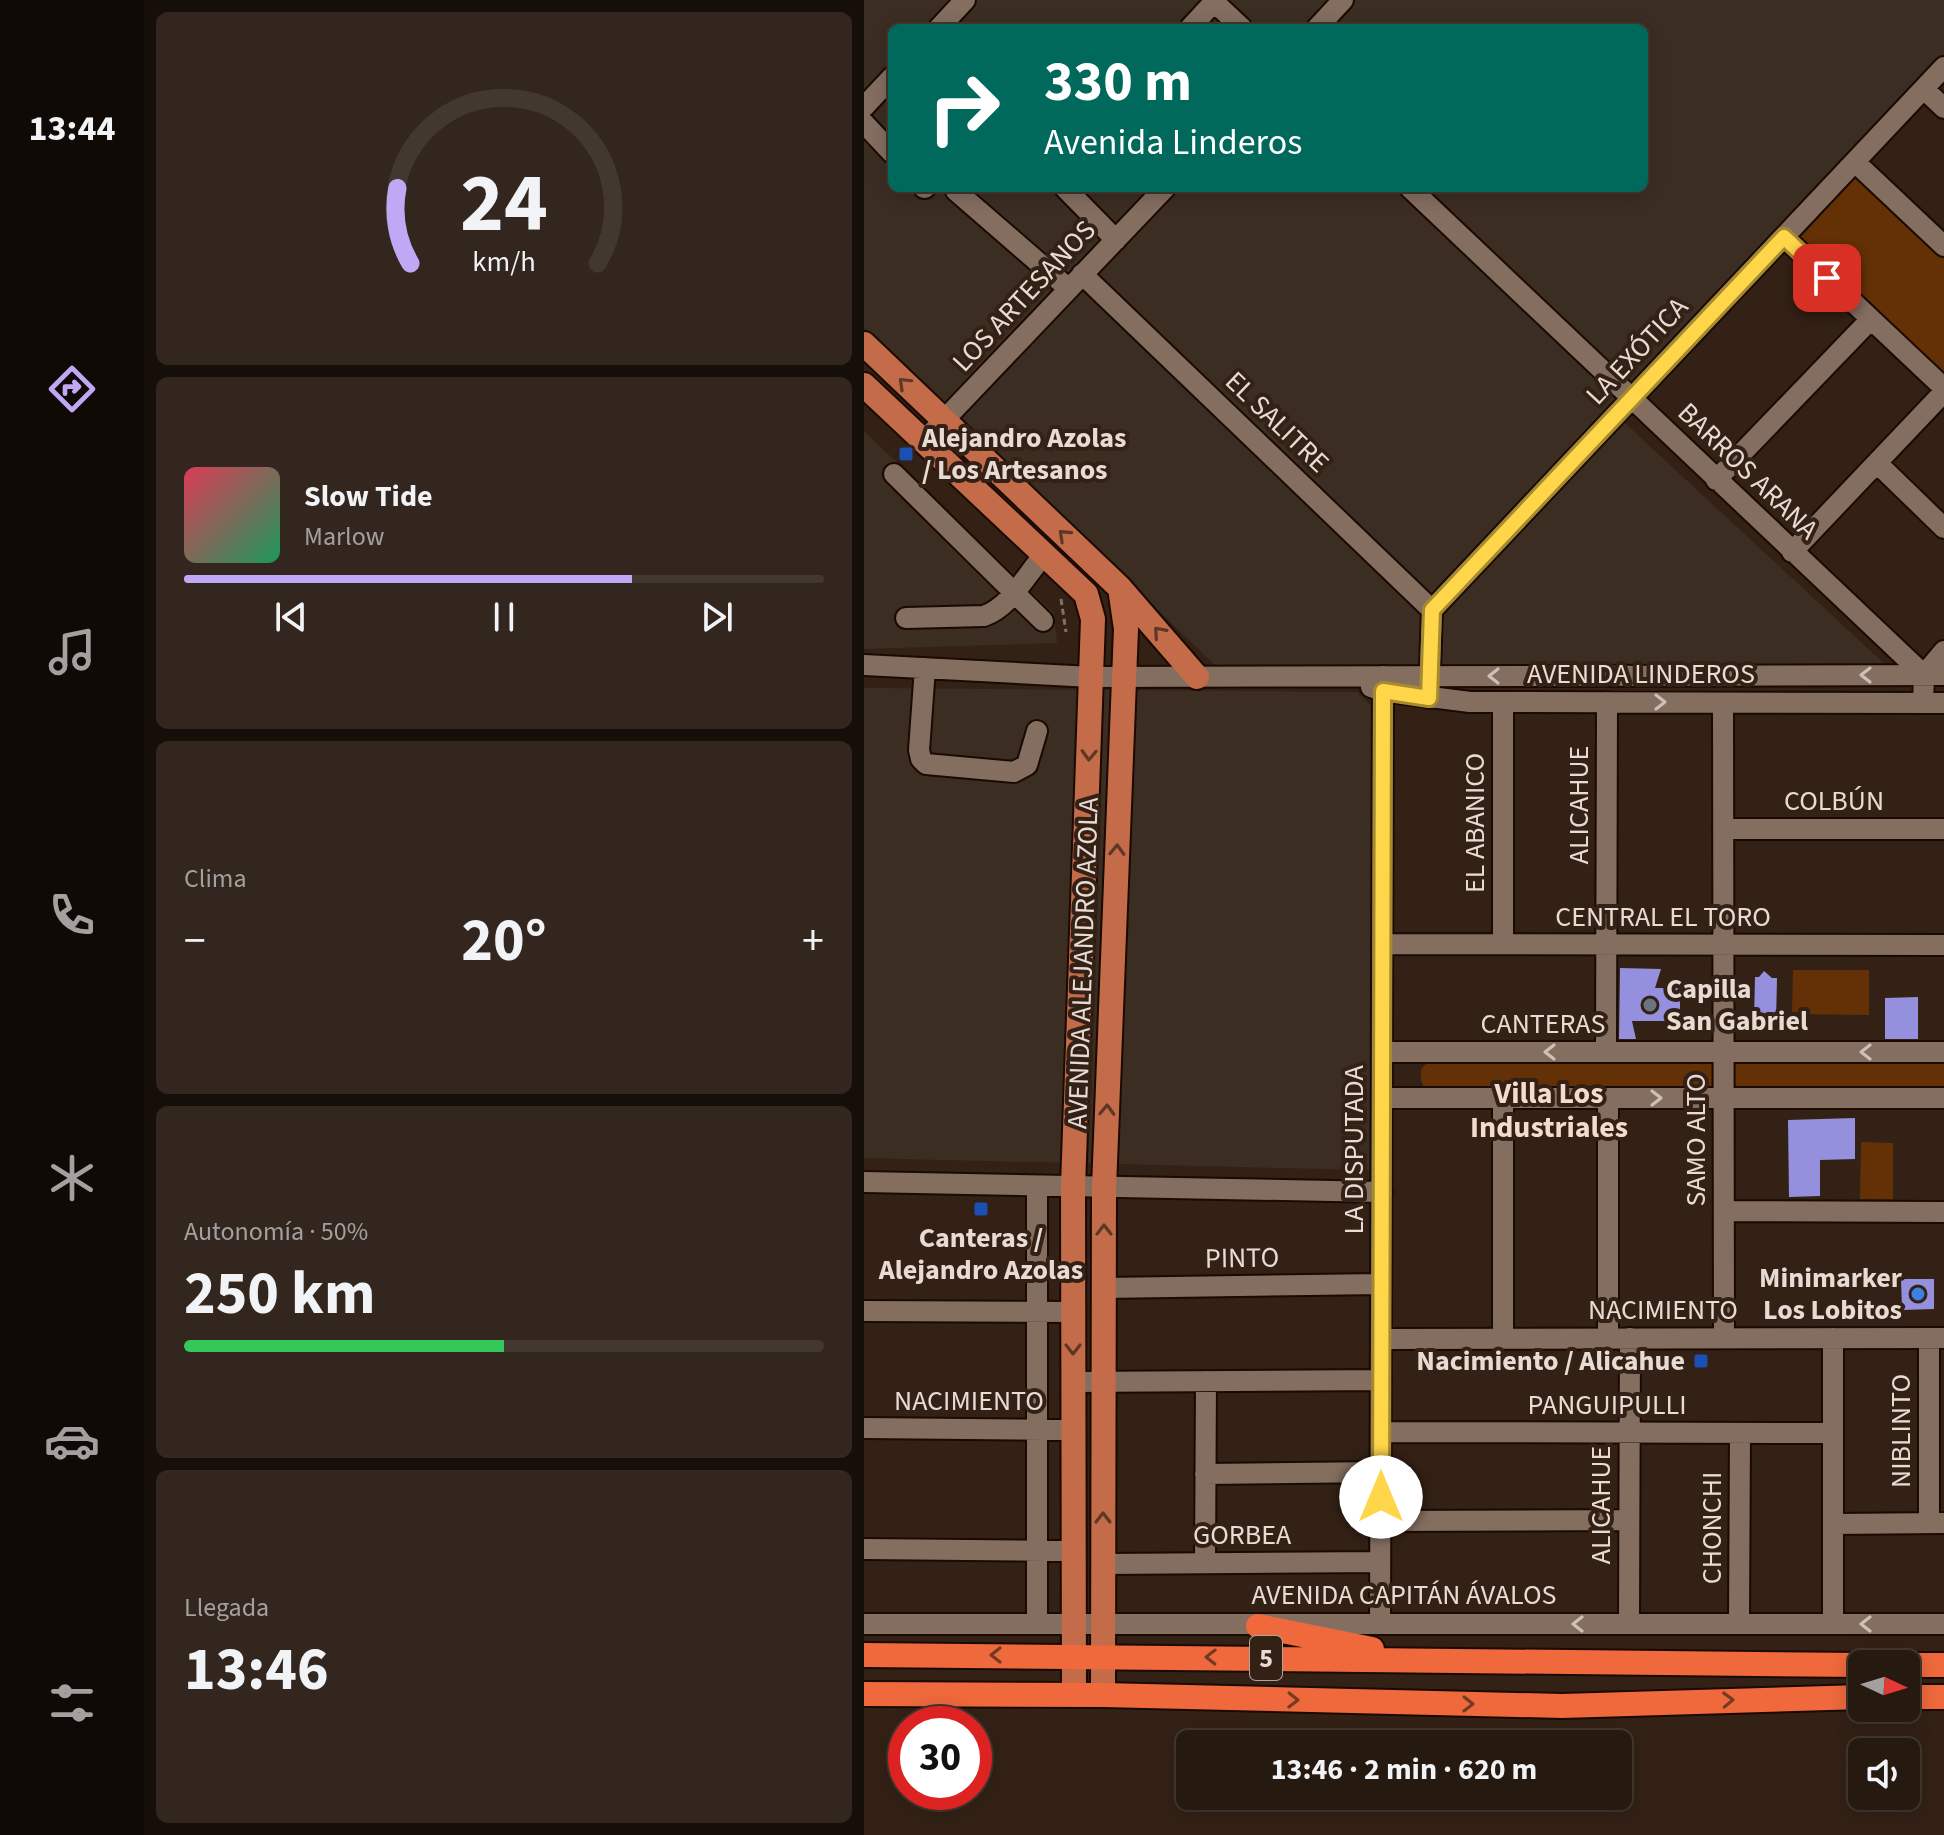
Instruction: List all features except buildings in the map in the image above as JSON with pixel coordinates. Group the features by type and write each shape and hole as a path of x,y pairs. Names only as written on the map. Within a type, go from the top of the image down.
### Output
{"highway":[{"path":"1258,1626 1429,1661"},
{"name":"5","path":"864,1655 1848,1665"},
{"path":"1920,1665 1944,1665"},
{"name":"5","path":"864,1694 1103,1695 1562,1706 1848,1697"},
{"path":"1920,1697 1944,1697"}],"main road":[{"path":"864,344 1120,588 1197,677"},
{"name":"AVENIDA ALEJANDRO AZOLA","path":"864,385 1086,594 1093,619 1073,1187 1074,1695"},
{"name":"AVENIDA ALEJANDRO AZOLA","path":"1103,1695 1104,1188 1126,629 1120,588"}],"street":[{"path":"943,24 965,0"},
{"path":"1321,24 1343,0"},
{"path":"1193,24 1213,1 1238,24"},
{"name":"LA EXÓTICA","path":"1432,610 1944,67"},
{"path":"864,107 888,81"},
{"path":"1924,89 1944,108"},
{"path":"864,123 888,149"},
{"path":"1855,162 1944,246"},
{"name":"EL SALITRE","path":"957,192 1076,282 1432,610"},
{"path":"1069,192 1116,240"},
{"name":"LOS ARTESANOS","path":"924,441 1161,192"},
{"name":"BARROS ARANA","path":"1414,192 1792,552 1934,675"},
{"path":"1784,237 1944,390 1792,552"},
{"path":"1716,480 1871,319"},
{"path":"1877,463 1944,528"},
{"path":"894,474 1043,621"},
{"path":"906,618 984,616 994,613 1044,555"},
{"path":"1429,698 1432,610"},
{"path":"1923,703 1944,651"},
{"name":"AVENIDA LINDEROS","path":"864,665 1092,677 1341,676 1383,684 1429,698 1503,702 1944,703"},
{"path":"925,668 919,750 926,764 1002,772 1023,769 1037,731"},
{"name":"AVENIDA LINDEROS","path":"1383,684 1430,676 1934,675"},
{"name":"LA DISPUTADA","path":"1380,1624 1383,684"},
{"name":"EL ABANICO","path":"1503,702 1503,944"},
{"name":"ALICAHUE","path":"1606,1052 1607,702"},
{"name":"SAMO ALTO","path":"1723,703 1724,1338"},
{"name":"COLBÚN","path":"1723,829 1944,829"},
{"name":"CENTRAL EL TORO","path":"1383,944 1944,945"},
{"name":"CANTERAS","path":"1382,1052 1944,1052"},
{"path":"1382,1098 1944,1098"},
{"path":"1503,1098 1503,1338"},
{"path":"1608,1098 1608,1338"},
{"path":"864,1182 1382,1192"},
{"path":"1037,1186 1037,1624"},
{"path":"1724,1211 1944,1212"},
{"name":"PINTO","path":"1104,1288 1381,1284"},
{"path":"864,1311 1073,1312"},
{"name":"ALICAHUE","path":"1629,1624 1630,1338"},
{"path":"1833,1338 1833,1624"},
{"name":"NACIMIENTO","path":"1381,1339 1937,1338"},
{"name":"NIBLINTO","path":"1937,1338 1937,1523"},
{"name":"NACIMIENTO","path":"1073,1382 1381,1380"},
{"path":"1205,1563 1206,1381"},
{"name":"NACIMIENTO","path":"864,1428 1073,1430"},
{"name":"PANGUIPULLI","path":"1381,1432 1833,1433"},
{"name":"CHONCHI","path":"1739,1624 1740,1433"},
{"path":"1205,1474 1381,1472"},
{"path":"1381,1521 1629,1520"},
{"path":"1833,1524 1937,1523"},
{"path":"864,1549 1073,1551"},
{"name":"GORBEA","path":"1103,1564 1380,1562"},
{"name":"AVENIDA CAPITÁN ÁVALOS","path":"864,1624 1944,1624"}],"shaded area":[{"path":"864,0 1944,0 1944,58 1614,413 1890,669 1215,665 864,328"},
{"path":"1859,174 1944,255 1944,379 1798,240"},
{"path":"864,431 1054,613 1057,643 864,649"},
{"path":"864,688 1357,692 1386,720 1370,1170 864,1158"},
{"path":"1793,970 1869,970 1869,1015 1792,1014"},
{"path":"1944,1060 1944,1090 1425,1091 1421,1080 1421,1069 1427,1063"},
{"path":"1861,1142 1893,1143 1893,1199 1860,1199"}],"place":[{"name":"Alejandro Azolas / Los Artesanos","path":"906,454"},
{"name":"Capilla San Gabriel","path":"1650,1005"},
{"name":"Canteras / Alejandro Azolas","path":"981,1209"},
{"name":"Minimarker Los Lobitos","path":"1918,1294"},
{"name":"Nacimiento / Alicahue","path":"1701,1361"}],"district":[{"name":"Villa Los Industriales","path":"1549,1110"}],"route":[{"path":"1381,1497 1383,691 1429,698 1432,610 1784,237 1827,278"}]}
